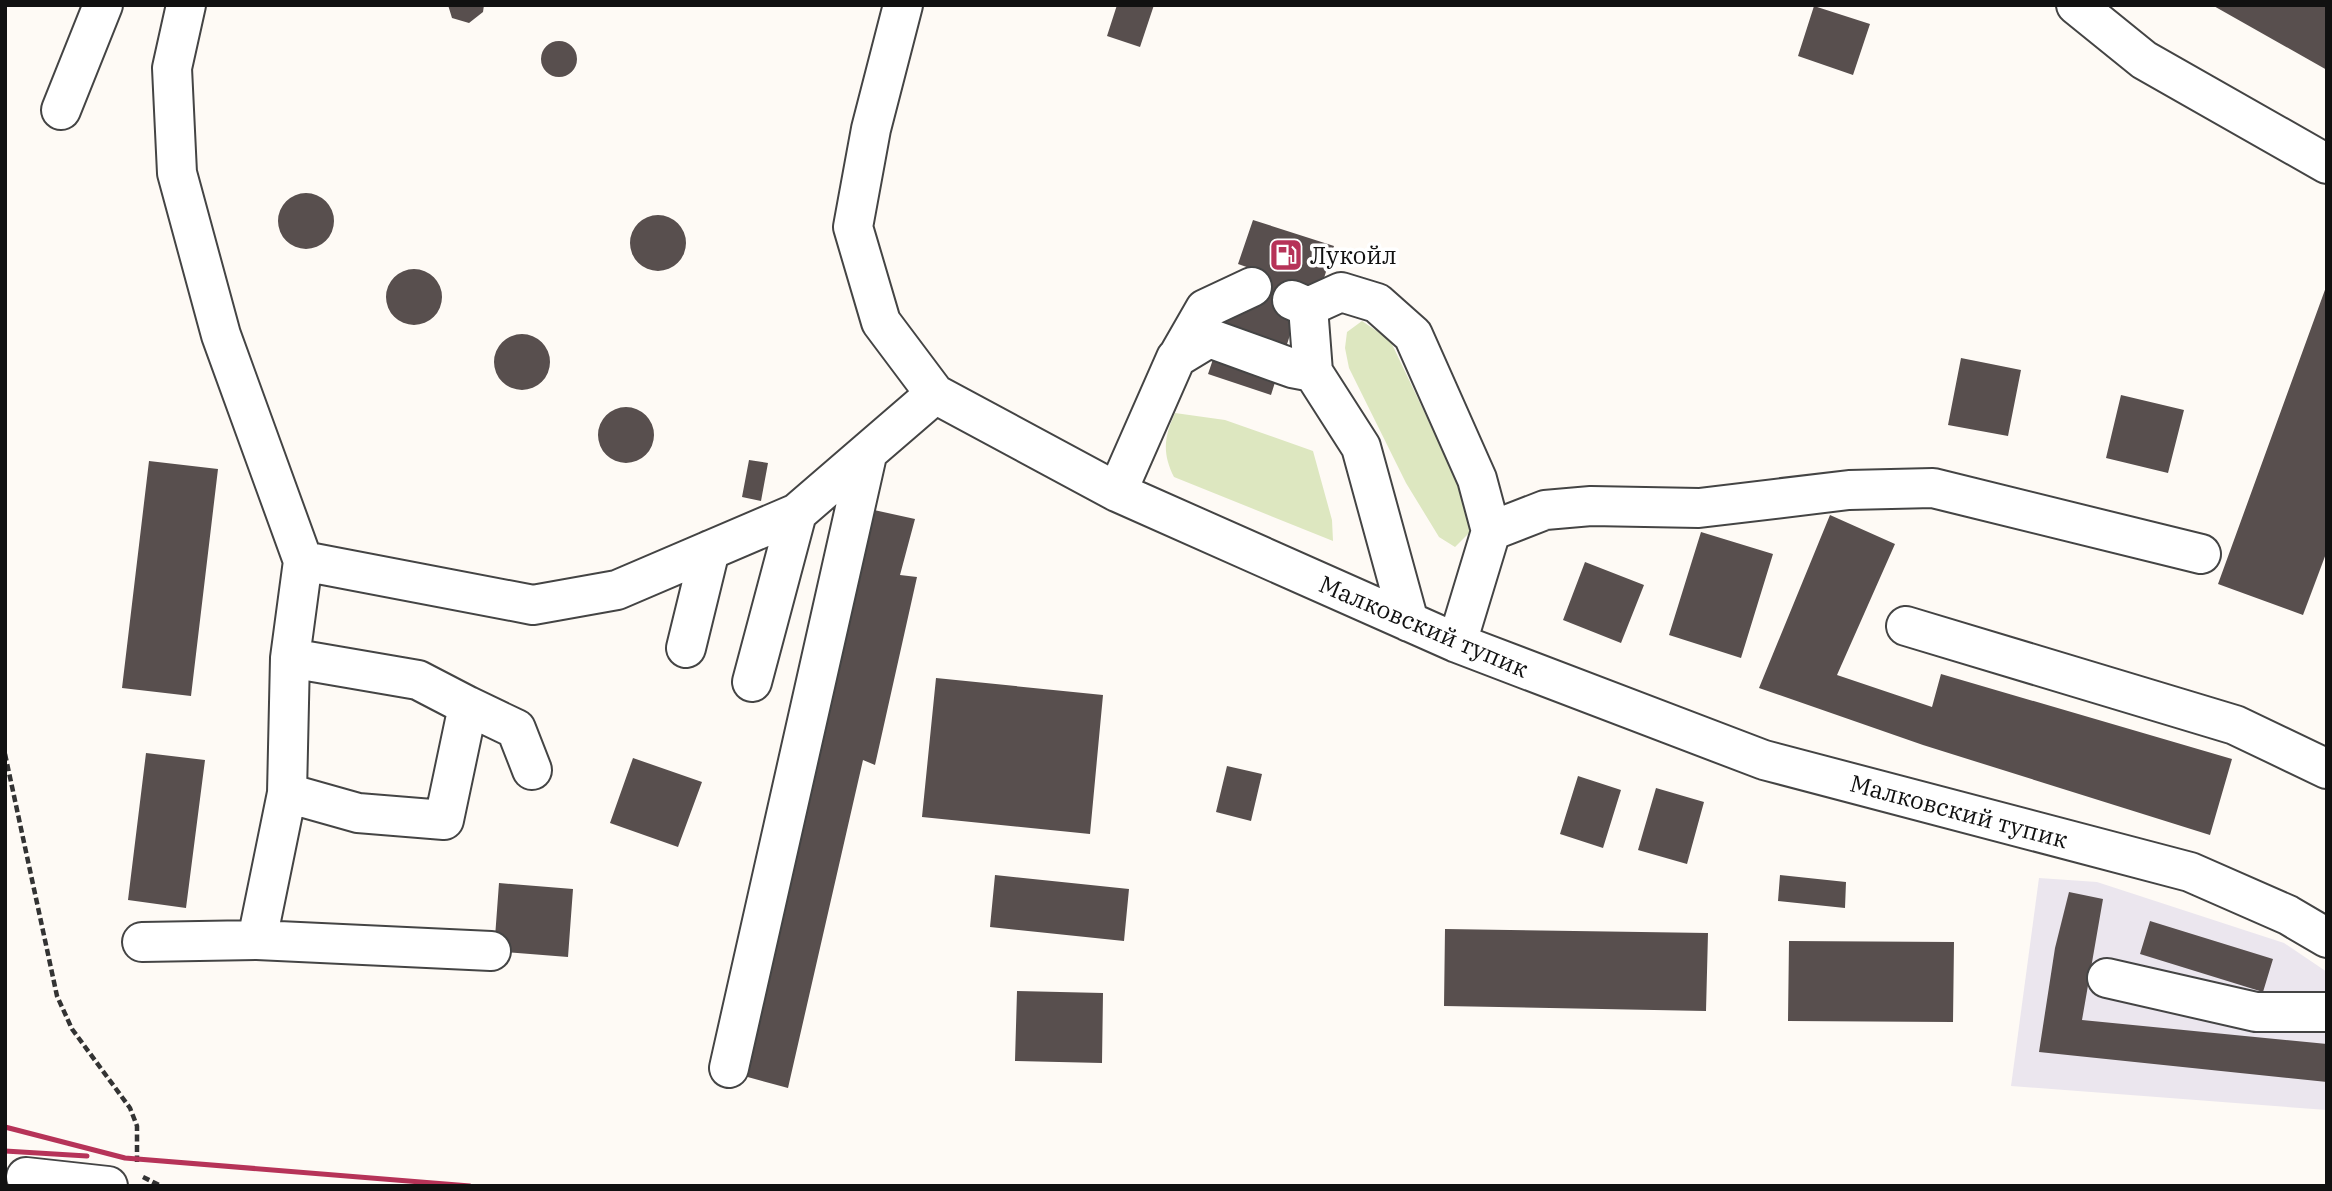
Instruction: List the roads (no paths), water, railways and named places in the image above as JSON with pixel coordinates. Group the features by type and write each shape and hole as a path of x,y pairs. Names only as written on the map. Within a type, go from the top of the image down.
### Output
{"street":[{"path":"61,110 103,5"},
{"path":"186,5 172,68 177,173 221,335 303,561 290,658 287,793 257,940"},
{"name":"Малковский тупик","path":"903,5 871,129 853,227 881,323 935,394 1117,492 1457,643 1765,760 2190,873 2288,915 2327,938"},
{"path":"2076,5 2144,61 2327,164"},
{"path":"1117,492 1176,358 1205,310 1252,287"},
{"path":"1409,622 1361,447 1313,372 1300,303 1341,292 1377,303 1413,335 1477,479 1491,531 1457,643"},
{"path":"1176,358 1209,338 1292,368 1313,372"},
{"path":"303,561 533,606 617,590 797,513 935,394"},
{"path":"729,1068 867,455"},
{"path":"1491,531 1545,510 1591,506 1699,508 1849,490 1933,488 2201,554"},
{"path":"752,682 797,513"},
{"path":"686,648 710,550"},
{"path":"1906,626 2235,725 2327,769"},
{"path":"290,658 418,680 516,729 532,770"},
{"path":"287,793 358,813 444,820 468,706"},
{"path":"142,942 257,940 491,951"},
{"path":"2108,978 2256,1012 2327,1012"},
{"path":"26,1177 108,1186"}],"railway":[{"path":"5,1127 125,1158 470,1186"},
{"path":"5,1151 87,1156"}],"place":[{"name":"Лукойл","path":"1286,255"}]}
